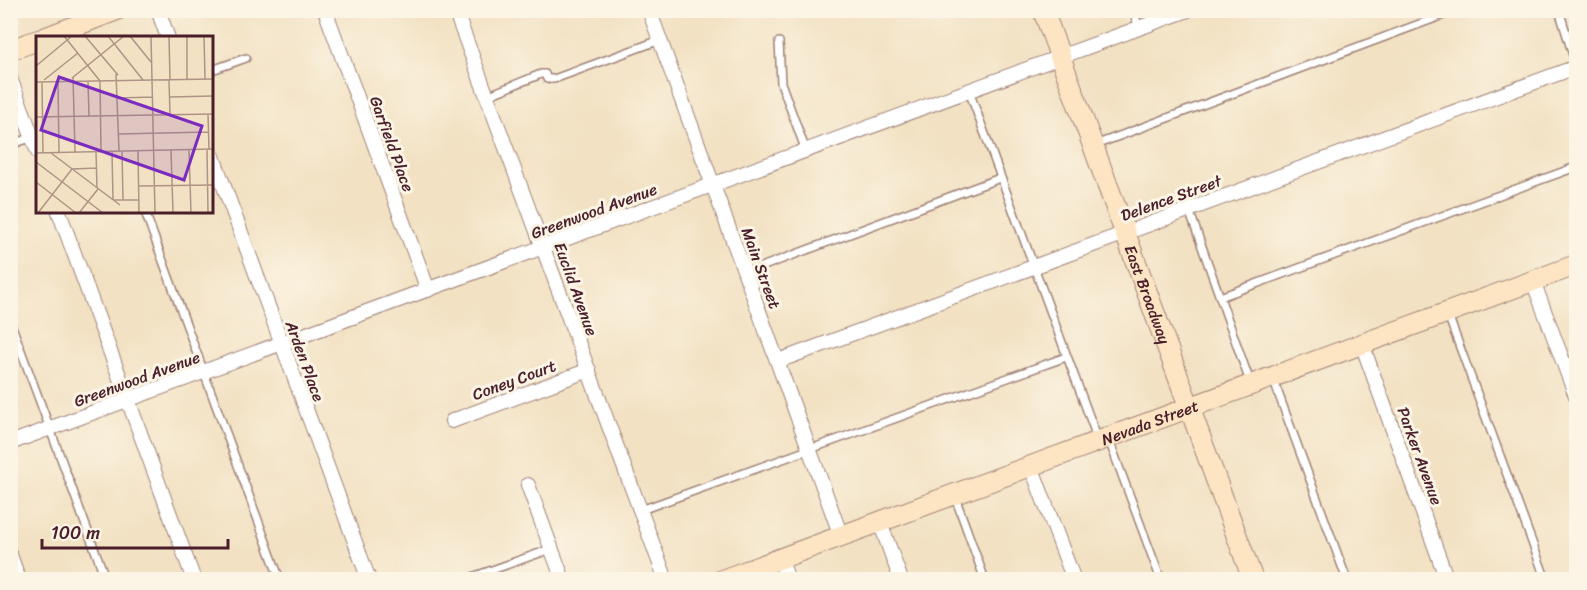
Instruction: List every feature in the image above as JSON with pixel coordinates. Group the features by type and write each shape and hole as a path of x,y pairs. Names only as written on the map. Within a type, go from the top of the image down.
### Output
{"street":[{"path":"49,36 100,14 117,10"},
{"path":"158,10 167,36"},
{"name":"Garfield Place","path":"325,10 428,290"},
{"name":"Euclid Avenue","path":"455,10 666,579"},
{"name":"East Broadway","path":"1043,10 1253,579"},
{"name":"Greenwood Avenue","path":"10,443 1188,10"},
{"name":"Main Street","path":"650,11 841,536"},
{"path":"10,50 36,41"},
{"name":"Delence Street","path":"778,361 1576,66"},
{"path":"10,78 35,136"},
{"name":"Arden Place","path":"213,157 369,579"},
{"path":"59,213 194,579"},
{"name":"Nevada Street","path":"723,579 1576,265"},
{"path":"1533,280 1570,362 1576,396"},
{"name":"Parker Avenue","path":"1362,344 1447,579"},
{"name":"Coney Court","path":"452,421 589,370"},
{"path":"1031,466 1074,579"},
{"path":"528,484 562,579"},
{"path":"880,522 901,579"},
{"path":"10,555 20,579"},
{"path":"780,558 788,579"}],"lane":[{"path":"1133,10 1139,28"},
{"path":"1093,146 1457,10"},
{"path":"1558,10 1576,66"},
{"path":"487,96 541,74 545,74 547,79 554,79 660,40"},
{"path":"778,42 781,83 806,151"},
{"path":"213,70 246,58"},
{"path":"969,91 1066,357 1161,579"},
{"path":"10,145 35,136"},
{"path":"1220,297 1576,167"},
{"path":"745,273 1000,178"},
{"path":"1189,210 1251,385"},
{"path":"145,213 280,579"},
{"path":"1447,312 1546,579"},
{"path":"10,321 106,579"},
{"path":"641,510 1066,357"},
{"path":"1272,377 1347,579"},
{"path":"954,494 985,579"},
{"path":"464,579 551,549"}]}
